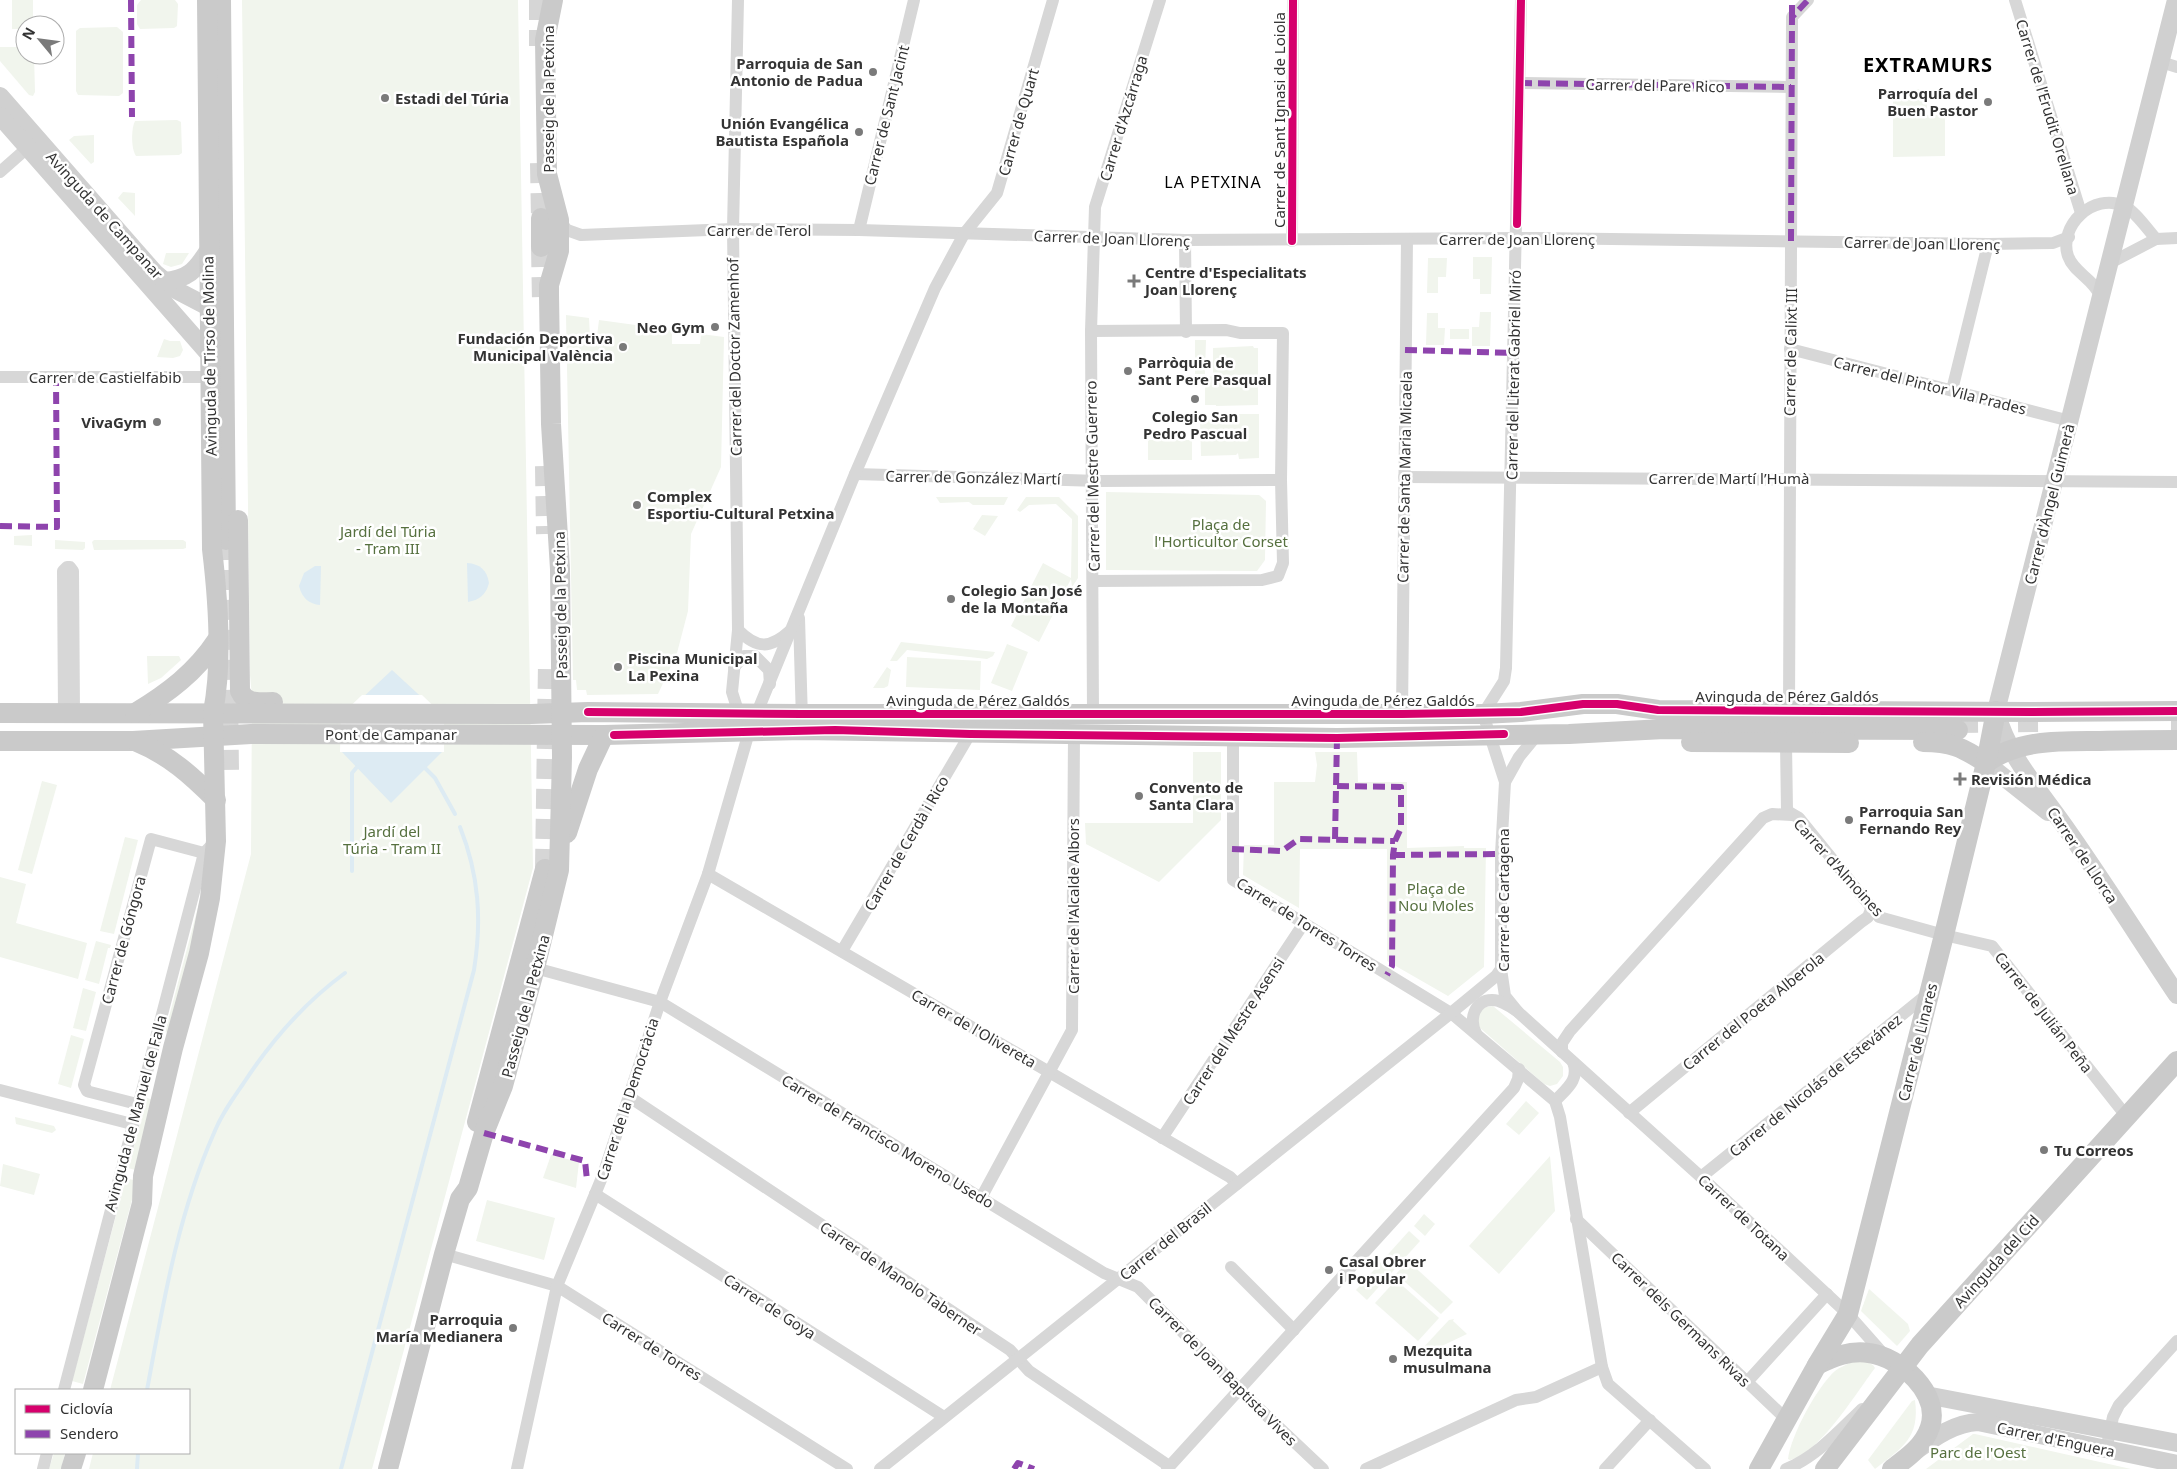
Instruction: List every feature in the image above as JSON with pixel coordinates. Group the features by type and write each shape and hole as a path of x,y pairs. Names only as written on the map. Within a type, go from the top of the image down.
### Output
{"main road":[{"path":"216,210 220,1"},
{"name":"Passeig de la Petxina","path":"388,1469 460,1199 468,1188 484,1132 504,1086 536,968 552,869 562,735 560,569 551,424 549,295 550,280 558,251 550,219 547,174 545,40 553,2"},
{"name":"Carrer d'Àngel Guimerà","path":"1996,711 2124,206 2169,64 2174,5"},
{"name":"Avinguda de Campanar","path":"0,96 32,143 209,354"},
{"name":"Avinguda de Campanar","path":"0,116 32,143 164,281 174,289 217,312"},
{"name":"Avinguda de Tirso de Molina","path":"213,712 217,692 217,591 212,549 209,354 217,312 208,251 216,210"},
{"name":"Avinguda de Tirso de Molina","path":"216,210 217,312 226,540"},
{"name":"Passeig de la Petxina","path":"541,247 550,219"},
{"path":"164,281 178,280 188,275 198,266 208,251"},
{"path":"217,312 232,321 235,326 240,691 251,708"},
{"name":"Passeig de la Petxina","path":"546,534 548,663"},
{"path":"134,714 163,696 195,669 217,640"},
{"name":"Avinguda de Pérez Galdós","path":"532,734 604,735 749,732 802,722 1093,714 1483,714 1521,712 1583,704 1617,704 1658,710 1996,711 2174,726"},
{"name":"Pont de Campanar","path":"0,713 134,714 213,712 251,708 320,713 531,714"},
{"name":"Carrer de Llorca","path":"1996,711 2000,730 2010,749 2070,833 2177,995"},
{"name":"Carrer de Linares","path":"1817,1365 1848,1314 1944,935 1986,763 1996,711"},
{"name":"Avinguda de Manuel de Falla","path":"142,1203 143,1176 173,1048 205,926 210,847 216,800 213,712"},
{"name":"Avinguda de Pérez Galdós","path":"531,714 562,712 748,714 802,722 970,734 1233,735 1337,738 1569,734 1664,728 1958,726 1643,723 1559,713 1521,712"},
{"path":"0,722 22,714"},
{"path":"2041,725 2174,726"},
{"path":"2070,833 2052,815 1986,763 1998,754 2010,749 2054,741 2174,726"},
{"name":"Pont de Campanar","path":"0,741 133,741 251,734 532,734"},
{"name":"Avinguda de Pérez Galdós","path":"1569,734 1663,742 1941,742 1960,747 1986,763"},
{"path":"552,869 585,777 604,735"},
{"path":"133,741 159,752 176,764 216,800"},
{"name":"Avinguda de Manuel de Falla","path":"93,1389 142,1203 154,1178 222,905 229,840 229,771"},
{"name":"Passeig de la Petxina","path":"460,1199 459,1186 552,869"},
{"name":"Avinguda del Cid","path":"1825,1469 1888,1384 1894,1362 1930,1333 2177,1061"},
{"path":"1759,1469 1817,1365 1833,1357 1850,1352 1868,1352 1894,1362 1912,1374 1926,1395 1932,1416 1931,1426 1927,1435 1912,1454 1892,1469"},
{"name":"Carrer d'Enguera","path":"1926,1395 2177,1443"},
{"name":"Carrer d'Enguera","path":"1912,1454 1940,1435 1970,1423 1978,1422 2177,1464"},
{"path":"71,1469 76,1454"}],"street":[{"name":"Carrer del Doctor Zamenhof","path":"738,0 732,230 738,630 732,692 748,714"},
{"name":"Carrer de Sant Jacint","path":"859,230 914,0"},
{"name":"Carrer de Quart","path":"748,714 770,684 855,474 935,288 964,234 997,193 1053,0"},
{"name":"Carrer d'Azcárraga","path":"1094,238 1095,207 1160,0"},
{"name":"Carrer de Sant Ignasi de Loiola","path":"1292,241 1293,0"},
{"name":"Carrer del Literat Gabriel Miró","path":"1483,714 1504,681 1506,668 1521,0"},
{"name":"Carrer de Calixt III","path":"1789,710 1788,478 1792,17 1808,0"},
{"name":"Carrer de l’Erudit Orellana","path":"2015,0 2081,213"},
{"name":"Carrer del Pare Rico","path":"1520,83 1791,87"},
{"path":"0,172 32,143"},
{"path":"2101,297 2091,281 2073,265 2068,256 2066,245 2074,224 2081,213 2097,204 2110,203 2124,206 2156,238"},
{"name":"Carrer de Terol","path":"550,219 567,230 581,235 732,230 859,230 964,234"},
{"name":"Carrer de Joan Llorenç","path":"964,234 1185,240 1515,239 1988,244 2053,243 2069,237"},
{"name":"Carrer del Mestre Guerrero","path":"1093,714 1094,581 1091,480 1091,331 1094,238"},
{"path":"2110,262 2156,238 2177,238"},
{"name":"Carrer de Santa Maria Micaela","path":"1402,714 1407,239"},
{"path":"1185,240 1186,332"},
{"path":"1952,390 1988,244"},
{"path":"1091,331 1186,332 1226,330 1240,333 1283,333 1281,480 1283,563 1278,576 1262,580 1094,581"},
{"name":"Carrer del Pintor Vila Prades","path":"1790,349 2070,421"},
{"name":"Carrer de Castielfabib","path":"0,377 210,377"},
{"name":"Carrer de González Martí","path":"855,474 1091,480"},
{"name":"Carrer de Martí l’Humà","path":"1404,477 2177,482"},
{"path":"1091,480 1281,480"},
{"path":"66,567 70,567 73,571 69,714 63,571 66,567"},
{"path":"800,608 799,638 802,722"},
{"path":"738,630 754,642 767,645 775,643 790,632"},
{"path":"734,667 744,656 755,656 769,670 770,684"},
{"path":"748,714 749,732"},
{"name":"Avinguda de Pérez Galdós","path":"1483,714 1505,782"},
{"name":"Carrer de la Democràcia","path":"517,1469 557,1286 603,1175 660,1002 708,874 749,732"},
{"name":"Carrer de Cerdà i Rico","path":"842,952 970,734"},
{"name":"Carrer de l'Alcalde Albors","path":"981,1198 1072,1030 1074,734"},
{"path":"1505,782 1519,757 1538,734"},
{"name":"Carrer de Torres Torres","path":"1233,735 1232,880 1452,1013 1555,1102"},
{"path":"1786,743 1787,808 1792,815"},
{"name":"Carrer de Cartagena","path":"1505,782 1501,968 1505,996 1518,1012"},
{"path":"1562,1052 1562,1043 1570,1032 1763,818 1772,814 1792,815"},
{"name":"Carrer d'Almoines","path":"1792,815 1801,821 1879,917 1944,935"},
{"name":"Carrer de Góngora","path":"137,1104 87,1091 84,1085 151,839 210,847"},
{"name":"Avinguda de Manuel de Falla","path":"64,1389 137,1104 210,847"},
{"name":"Carrer de l'Olivereta","path":"708,874 1230,1177 1237,1184"},
{"name":"Carrer del Poeta Alberola","path":"1629,1113 1868,917 1872,907"},
{"name":"Carrer del Mestre Asensi","path":"1162,1138 1304,923"},
{"name":"Carrer de Julián Peña","path":"1944,935 1992,946 2127,1117"},
{"name":"Carrer de Francisco Moreno Usedo","path":"536,968 660,1002 1104,1273 1118,1279"},
{"name":"Carrer del Brasil","path":"880,1469 1452,1013 1496,976 1501,968"},
{"name":"Carrer de Nicolás de Estevánez","path":"1701,1177 1929,994"},
{"path":"1476,1033 1472,1024 1473,1013 1482,1003 1498,1001 1518,1012"},
{"name":"Carrer de Totana","path":"1518,1012 1827,1294 1894,1362"},
{"path":"1573,1062 1576,1069 1575,1077 1555,1102 1560,1118 1602,1367 1608,1384 1705,1469"},
{"path":"1168,1468 1514,1088 1518,1079 1519,1069"},
{"path":"0,1090 132,1124"},
{"name":"Carrer de Manolo Taberner","path":"628,1096 1010,1350 1029,1371 1168,1468"},
{"name":"Carrer de Goya","path":"595,1194 944,1418"},
{"name":"Carrer dels Germans Rivas","path":"1576,1219 1786,1419"},
{"name":"Carrer de Torres","path":"444,1254 557,1286 847,1469"},
{"path":"1231,1267 1294,1330"},
{"name":"Carrer de Joan Baptista Vives","path":"1118,1279 1138,1286 1240,1390 1324,1469"},
{"path":"1747,1382 1827,1294"},
{"path":"2106,1450 2110,1429 2119,1405 2177,1341"},
{"path":"1366,1469 1516,1400 1536,1397 1602,1367"},
{"path":"1786,1469 1799,1464 1817,1451 1888,1384"},
{"path":"1605,1469 1650,1420"},
{"path":"43,1469 47,1454"}],"green space":[{"path":"12,0 33,0 33,15 15,15 15,29 12,29"},
{"path":"141,0 175,0 178,4 177,26 174,28 140,29 137,24 137,5"},
{"path":"242,0 518,0 533,868 372,1469 89,1469 93,1454 190,1454 190,1389 110,1389 251,854 252,697 250,675"},
{"path":"117,27 123,32 123,93 119,96 78,95 76,91 76,31 80,28"},
{"path":"0,47 15,47 15,65 34,65 35,92 33,96 29,95 0,61"},
{"path":"1927,89 1927,115 1945,115 1945,156 1893,157 1893,90"},
{"path":"177,120 181,122 182,153 179,155 136,156 132,139 135,121"},
{"path":"94,135 94,162 91,164 69,140 74,136"},
{"path":"123,192 135,193 135,216 118,198"},
{"path":"166,253 189,253 182,264 171,267 163,264"},
{"path":"1473,257 1492,257 1491,294 1480,294 1480,279 1473,279"},
{"path":"1428,258 1447,258 1446,277 1438,277 1438,293 1427,293"},
{"path":"1480,312 1491,312 1490,346 1472,346 1472,327 1479,327"},
{"path":"1427,313 1438,313 1438,328 1445,328 1444,345 1426,345"},
{"name":"Complex Esportiu-Cultural Petxina","path":"566,315 589,318 590,337 597,336 599,320 672,330 672,344 700,344 701,334 724,337 721,467 691,534 688,611 677,653 658,694 587,695 586,690 577,690 576,680 573,680"},
{"path":"1450,329 1469,329 1469,339 1450,339"},
{"path":"164,339 180,341 183,350 180,356 173,358 157,357"},
{"path":"1195,340 1206,340 1205,374 1195,374"},
{"path":"1253,346 1258,348 1258,375 1254,375 1254,377 1258,377 1258,405 1205,405 1205,377 1216,376 1216,374 1213,374 1213,348"},
{"path":"1238,414 1259,414 1259,458 1239,459 1238,453 1236,455 1201,456 1200,419 1238,419"},
{"path":"1148,440 1192,440 1192,460 1148,460"},
{"name":"Plaça de l'Horticultor Corset","path":"1106,492 1259,495 1266,501 1265,560 1257,571 1106,570"},
{"path":"936,497 1008,497 1004,505 973,505 969,502 940,503"},
{"path":"1026,497 1059,497 1078,516 1078,578 1072,587 1071,579 1039,642 1011,626 1043,563 1071,578 1072,519 1056,504 1029,505 1020,512 1017,510"},
{"path":"982,515 998,516 985,536 973,529"},
{"path":"32,535 32,546 14,545 14,536"},
{"path":"55,540 85,542 85,548 83,550 55,549"},
{"path":"94,540 183,540 186,542 186,548 94,550 92,542"},
{"path":"901,642 995,652 993,656 987,659 907,650 897,661 890,661"},
{"path":"1007,644 1028,652 1012,691 991,683"},
{"path":"147,656 179,656 181,660 161,678 148,684"},
{"path":"907,657 981,661 980,690 906,687"},
{"path":"887,667 891,670 888,686 873,688"},
{"path":"1193,752 1221,752 1221,820 1159,882 1086,844 1085,823 1193,823"},
{"name":"Plaça de Nou Moles","path":"1315,752 1357,752 1358,782 1407,782 1407,848 1464,846 1464,848 1486,848 1484,967 1448,996 1387,961 1387,849 1300,849 1299,908 1243,875 1244,845 1274,845 1274,782 1315,782 1317,765"},
{"path":"42,781 57,785 32,874 18,870"},
{"path":"125,837 138,840 114,934 100,931"},
{"path":"207,873 173,1034 165,1032"},
{"path":"0,877 26,884 16,923 87,943 78,979 0,957"},
{"path":"96,941 111,945 108,948 99,984 85,980"},
{"path":"83,988 96,992 86,1031 73,1028"},
{"path":"1493,1006 1560,1062 1563,1067 1563,1076 1557,1084 1550,1086 1544,1084 1479,1027 1476,1017 1482,1008"},
{"path":"71,1035 84,1039 71,1088 58,1084"},
{"path":"147,1098 157,1101 139,1171 128,1168"},
{"path":"1526,1101 1539,1113 1519,1135 1506,1124"},
{"path":"15,1117 54,1126 56,1130 52,1133 16,1124"},
{"path":"551,1155 579,1162 576,1188 543,1178"},
{"path":"1550,1156 1555,1211 1499,1274 1469,1246"},
{"path":"3,1164 40,1174 34,1195 0,1186"},
{"path":"126,1178 137,1181 83,1384 72,1381"},
{"path":"487,1200 555,1218 544,1260 476,1241"},
{"path":"1424,1214 1435,1224 1425,1236 1414,1226"},
{"path":"1409,1231 1420,1241 1367,1300 1356,1290"},
{"path":"1408,1261 1453,1302 1441,1314 1396,1274"},
{"path":"1396,1280 1439,1318 1418,1341 1375,1303"},
{"path":"1869,1289 1908,1324 1910,1331 1897,1346 1861,1311"},
{"path":"1454,1319 1453,1321 1467,1334 1427,1353 1422,1349 1449,1320"},
{"path":"1852,1362 1867,1362 1875,1368 1837,1421 1825,1434 1801,1455 1790,1460 1788,1459 1799,1425 1820,1388 1835,1371"},
{"path":"1915,1400 1915,1424 1912,1433 1901,1448 1875,1469 1868,1460 1912,1401"},
{"name":"Parc de l'Oest","path":"1975,1434 2131,1469 1926,1469"},
{"path":"54,1454 65,1454 61,1469 49,1469"}],"shaded area":[{"path":"467,563 482,568 487,575 489,583 482,596 468,602"},
{"path":"315,566 321,566 320,605 306,600 299,586 304,573"},
{"path":"392,670 442,716 442,752 391,803 342,752 343,716"}],"pier":[{"path":"362,695 422,695 444,716 444,752 340,752 341,715"}],"waterway":[{"path":"352,871 352,773 357,767"},
{"path":"425,768 435,778 455,814"},
{"path":"341,1469 474,970 478,933 477,898 471,863 460,827"},
{"path":"147,1389 181,1227 201,1164 217,1126 254,1068 277,1038 302,1010 345,973"},
{"path":"137,1469 138,1454"}],"tunnel":[{"path":"539,0 539,46"},
{"path":"540,163 541,218"},
{"path":"541,247 542,302"},
{"path":"545,466 546,534"},
{"path":"226,540 229,771"},
{"path":"545,869 548,663"},
{"path":"1958,723 2041,722"},
{"path":"2171,723 2177,723"}],"marked path":[{"path":"131,0 132,117"},
{"path":"1792,0 1792,17"},
{"path":"1791,241 1792,17 1808,0"},
{"path":"1520,83 1791,87"},
{"path":"1405,350 1513,353"},
{"path":"0,526 57,527 56,377"},
{"path":"1335,839 1337,738"},
{"path":"1337,786 1401,787 1401,828 1395,841 1393,855 1392,966 1387,975"},
{"path":"1232,849 1282,851 1299,839 1395,841"},
{"path":"1393,855 1501,854"},
{"path":"484,1133 585,1161 587,1180"},
{"path":"1014,1469 1018,1463 1034,1469"}],"cycle path":[{"path":"1292,241 1293,0"},
{"path":"1517,224 1521,0"},
{"path":"588,712 1402,714 1521,712 1583,704 1617,704 1658,710 2177,711"},
{"path":"614,735 835,730 970,734 1337,738 1504,734"}],"place":[{"name":"Parroquia de San Antonio de Padua","path":"873,72"},
{"name":"Estadi del Túria","path":"385,98"},
{"name":"Parroquía del Buen Pastor","path":"1988,102"},
{"name":"Unión Evangélica Bautista Española","path":"859,132"},
{"name":"Centre d'Especialitats Joan Llorenç","path":"1134,281"},
{"name":"Neo Gym","path":"715,327"},
{"name":"Fundación Deportiva Municipal València","path":"623,347"},
{"name":"Parròquia de Sant Pere Pasqual","path":"1128,371"},
{"name":"Colegio San Pedro Pascual","path":"1195,399"},
{"name":"VivaGym","path":"157,422"},
{"name":"Complex Esportiu-Cultural Petxina","path":"637,505"},
{"name":"Colegio San José de la Montaña","path":"951,599"},
{"name":"Piscina Municipal La Pexina","path":"618,667"},
{"name":"Revisión Médica","path":"1960,779"},
{"name":"Convento de Santa Clara","path":"1139,796"},
{"name":"Parroquia San Fernando Rey","path":"1849,820"},
{"name":"Tu Correos","path":"2044,1150"},
{"name":"Casal Obrer i Popular","path":"1329,1270"},
{"name":"Parroquia María Medianera","path":"513,1328"},
{"name":"Mezquita musulmana","path":"1393,1359"}],"district":[{"name":"EXTRAMURS","path":"1928,64"},
{"name":"LA PETXINA","path":"1213,182"}],"park label":[{"name":"Jardí del Túria - Tram III","path":"388,540"},
{"name":"Jardí del Túria - Tram II","path":"392,840"}]}
